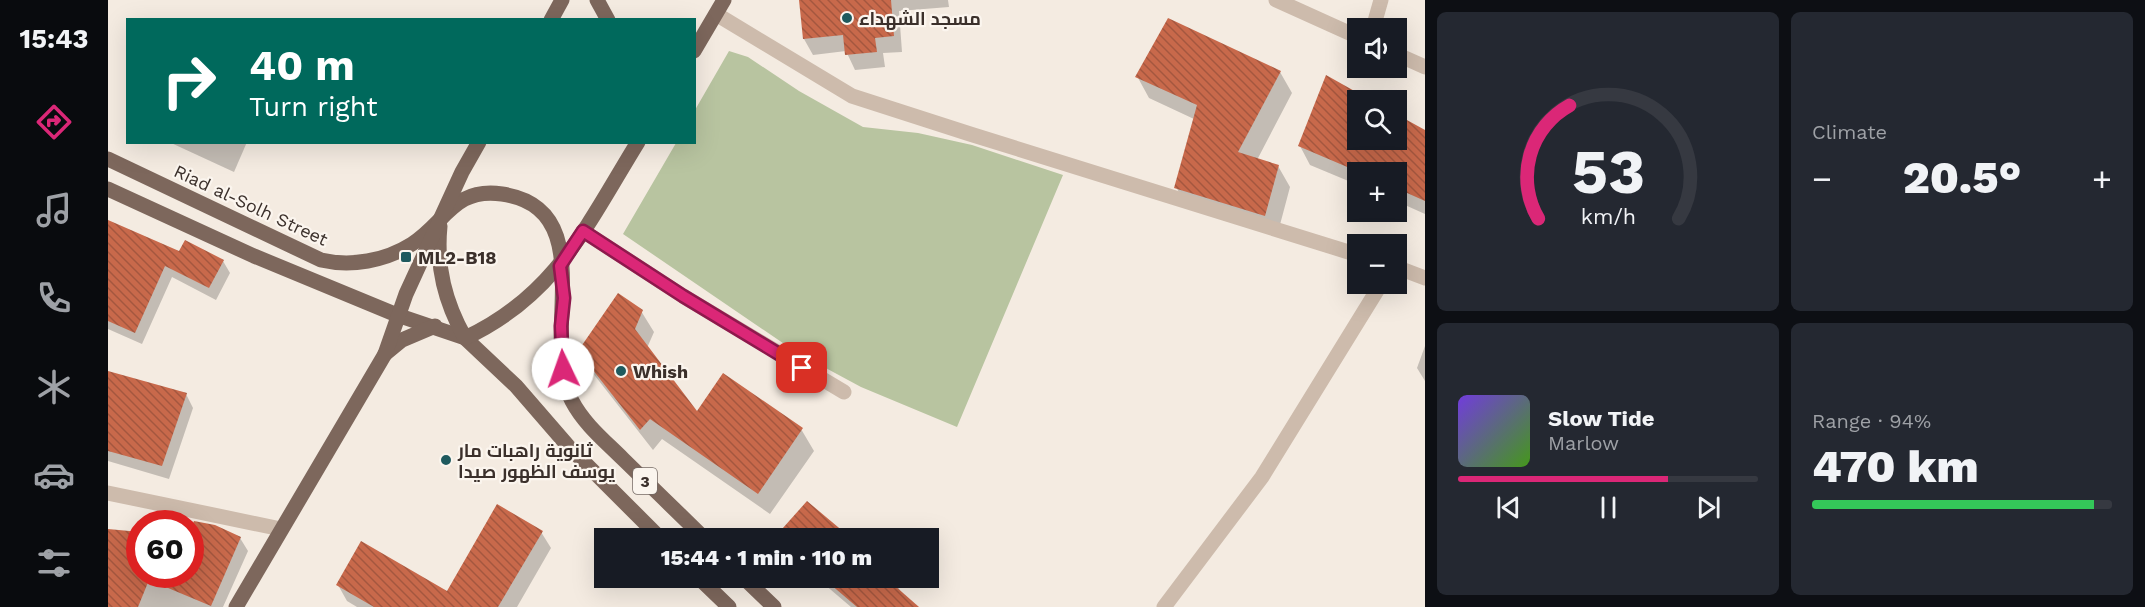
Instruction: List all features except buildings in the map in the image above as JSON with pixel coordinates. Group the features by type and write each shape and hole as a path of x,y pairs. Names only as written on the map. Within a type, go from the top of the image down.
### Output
{"main road":[{"path":"552,18 562,0"},
{"path":"597,0 607,18"},
{"path":"700,37 724,0"},
{"path":"236,607 385,354 397,315 441,217 478,144"},
{"path":"465,338 517,308 560,266 637,144"},
{"name":"Riad al-Solh Street","path":"108,159 321,260 339,264 361,262 401,249 413,243 441,217"},
{"path":"108,189 254,256 397,315 465,338"},
{"path":"441,217 467,196 502,194 528,202 541,210 551,222 560,248 560,266"},
{"path":"441,217 440,273 452,314 465,338"},
{"name":"3","path":"560,266 564,298 561,326 563,369 571,400 587,424 694,528"},
{"path":"385,354 402,340 435,326"},
{"name":"3","path":"465,338 516,386 568,446 650,528"},
{"path":"709,588 729,607"},
{"path":"754,588 774,607"}],"street":[{"path":"1276,0 1347,32"},
{"path":"1376,18 1380,0"},
{"path":"716,14 852,96 1347,252"},
{"path":"1407,59 1425,67"},
{"path":"583,231 683,296 844,392"},
{"path":"1407,271 1425,278"},
{"path":"1164,607 1262,477 1375,294"},
{"path":"108,493 281,529"}],"green space":[{"path":"729,51 748,57 799,91 863,127 918,133 972,145 1063,175 957,427 861,387 796,352 623,234 675,144 696,144 696,108"}],"place":[{"name":"مسجد الشهداء","path":"847,18"},
{"name":"ML2-B18","path":"406,257"},
{"name":"Whish","path":"621,371"},
{"name":"ثانوية راهبات مار يوسف الظهور صيدا","path":"446,460"}],"route":[{"path":"563,369 561,326 564,298 560,266 583,231 683,296 802,368"}]}
